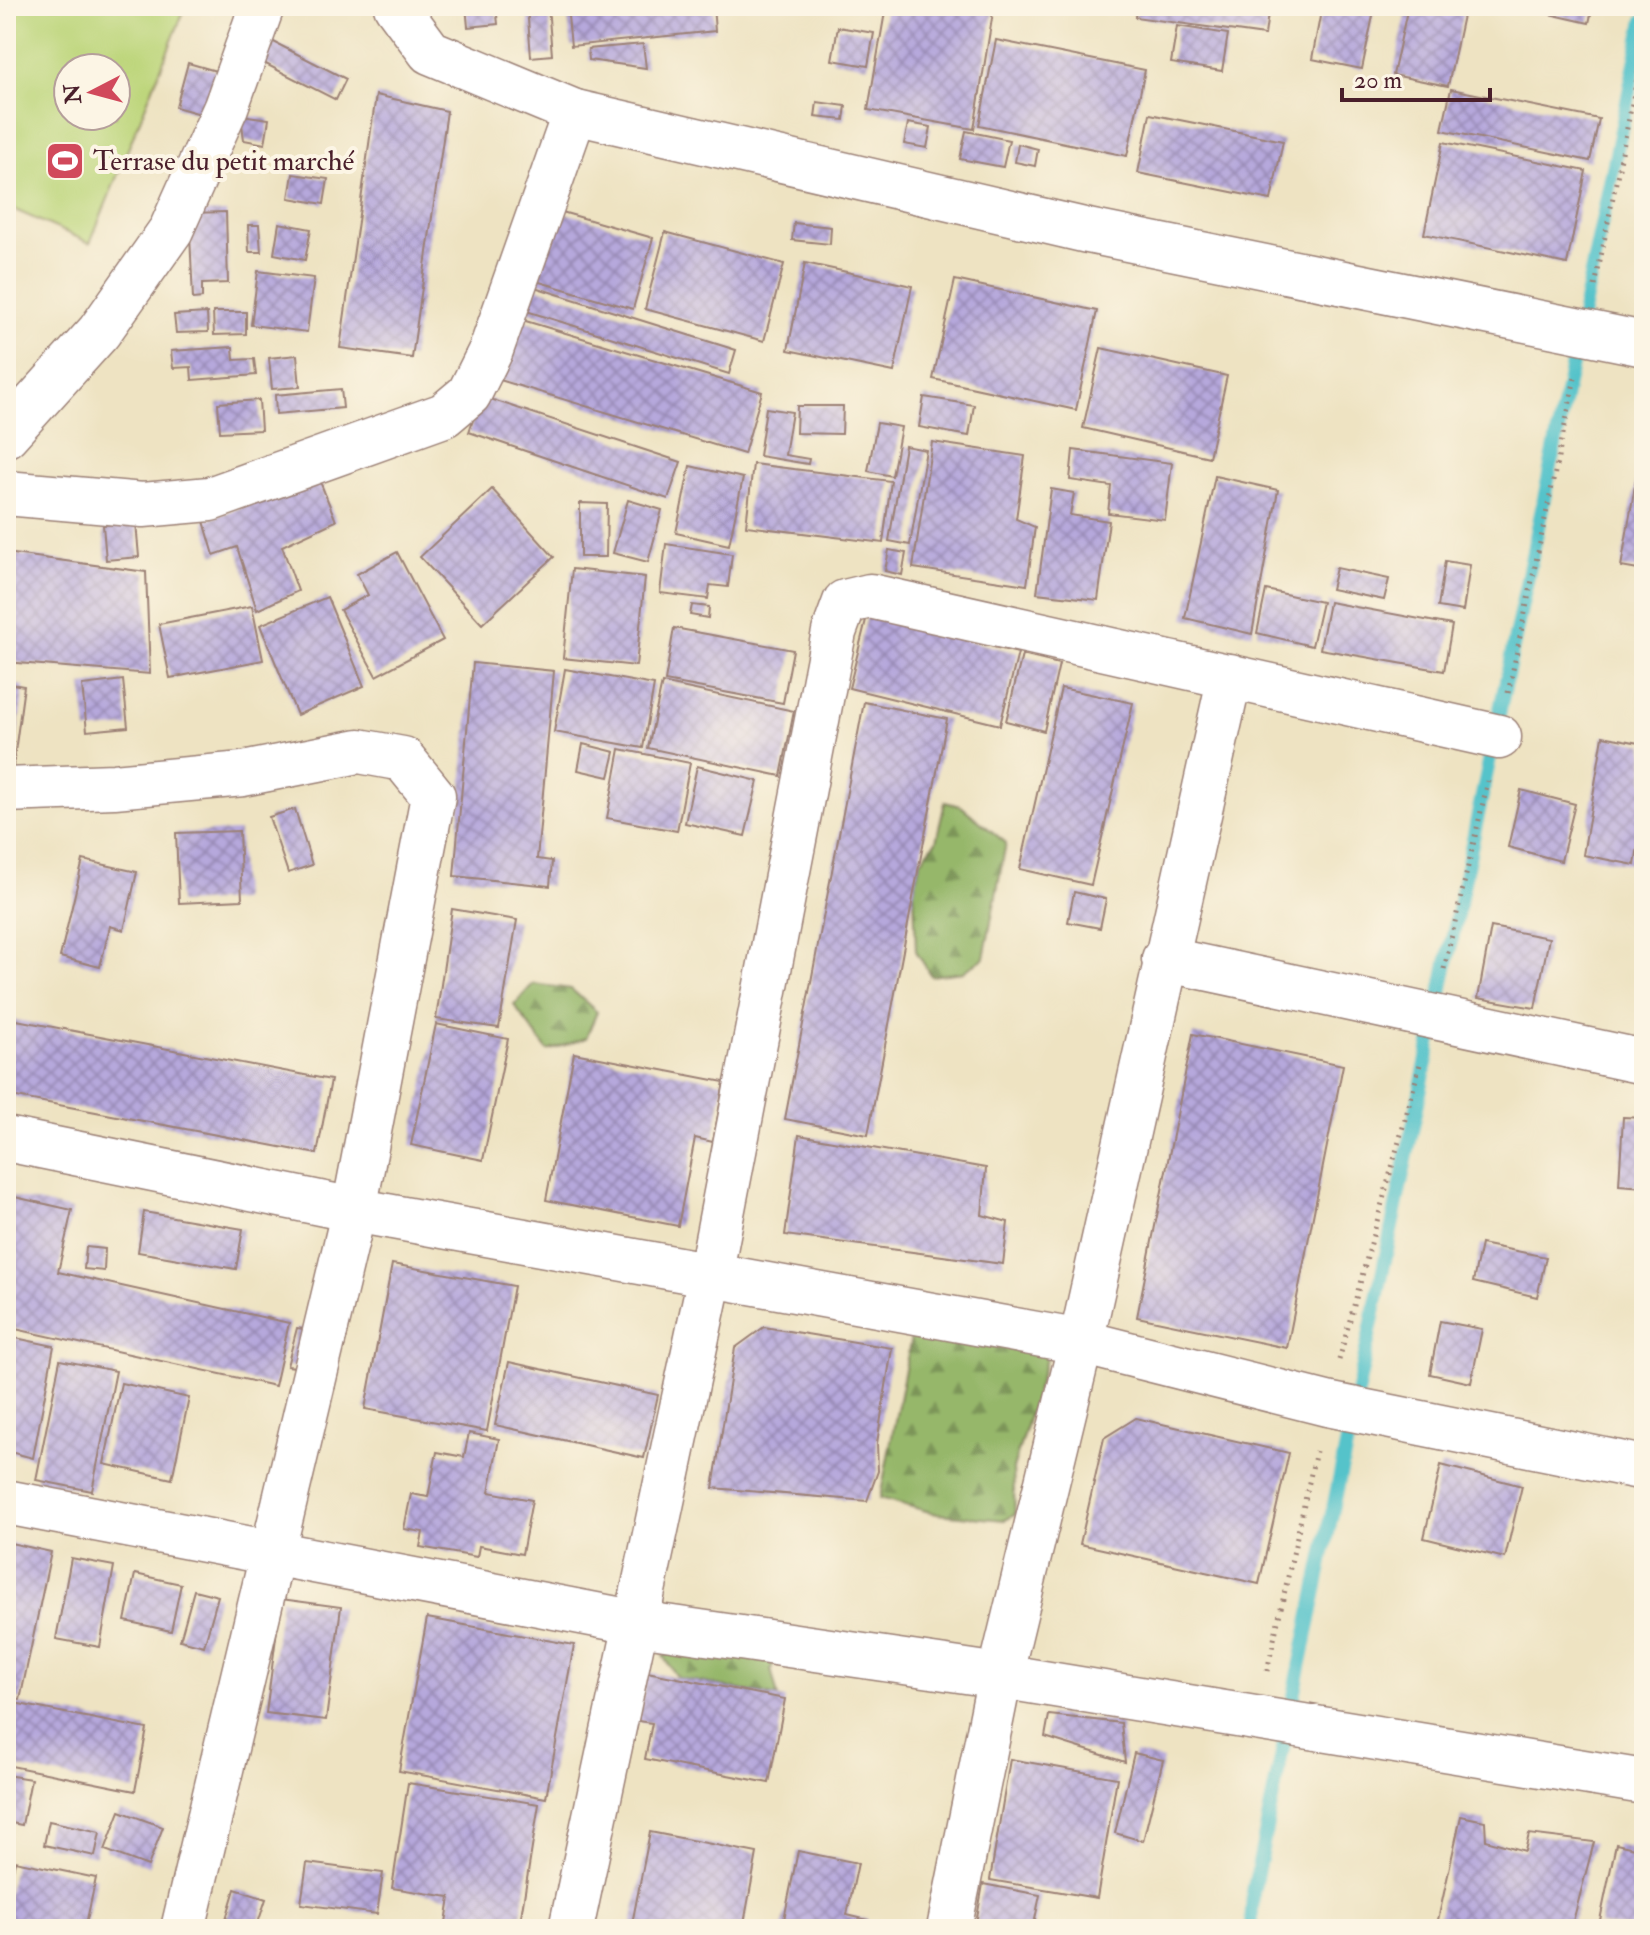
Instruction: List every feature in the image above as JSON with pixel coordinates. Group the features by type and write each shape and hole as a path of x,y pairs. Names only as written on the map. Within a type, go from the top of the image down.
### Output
{"street":[{"path":"6,435 99,332 171,230 226,107 262,6"},
{"path":"396,6 430,52 575,112 1088,231 1644,344"},
{"path":"6,493 143,505 210,499 444,415 469,394 491,350 575,112"},
{"path":"571,1929 710,1276 834,632 845,602 870,596 1499,737"},
{"path":"949,1929 1000,1676 1081,1342 1164,959 1230,676"},
{"path":"6,790 114,786 243,774 359,751 403,759 433,796 354,1210 183,1929"},
{"path":"1164,959 1644,1062"},
{"path":"6,1139 354,1210 1081,1342 1327,1404 1644,1468"},
{"path":"6,1502 638,1623 1000,1676 1644,1782"}],"path":[{"path":"1256,1719 1327,1404 1433,1017 1499,737 1644,44"}],"green space":[{"name":"Terrase du petit marché","path":"6,6 186,6 90,243 6,206"},
{"path":"945,802 961,806 1006,843 984,958 963,972 931,976 916,951 914,890 920,862 936,841"},
{"path":"533,984 571,989 597,1012 586,1038 548,1051 514,1005"},
{"path":"916,1312 1050,1346 1013,1469 1015,1515 1005,1520 937,1514 880,1498"},
{"path":"683,1650 778,1655 771,1669 778,1697 678,1678 663,1656"}],"building":[{"path":"466,6 496,6 498,24 468,27"},
{"path":"527,6 548,6 552,55 531,57"},
{"path":"567,6 713,6 715,31 571,46"},
{"path":"886,6 994,6 974,129 868,110"},
{"path":"1137,6 1269,6 1265,35 1135,17"},
{"path":"1322,6 1375,6 1362,69 1312,59"},
{"path":"1408,6 1465,6 1448,86 1393,75"},
{"path":"1514,6 1593,6 1589,23"},
{"path":"1177,26 1228,34 1222,71 1171,63"},
{"path":"838,27 874,33 868,66 832,60"},
{"path":"264,37 346,79 336,100 254,58"},
{"path":"996,40 1145,70 1127,156 979,125"},
{"path":"643,44 646,68 589,60 588,49"},
{"path":"188,63 216,71 204,115 176,107"},
{"path":"1451,89 1599,119 1590,161 1442,130"},
{"path":"376,95 447,111 412,358 340,348"},
{"path":"817,102 846,106 844,120 815,117"},
{"path":"1150,114 1283,141 1271,200 1138,173"},
{"path":"241,115 269,119 265,144 244,140"},
{"path":"908,123 931,127 927,148 904,144"},
{"path":"966,131 1009,140 1003,167 960,159"},
{"path":"1443,142 1586,171 1567,264 1424,234"},
{"path":"1018,144 1038,149 1035,166 1015,162"},
{"path":"293,174 328,179 324,204 289,198"},
{"path":"548,208 653,238 633,309 529,279"},
{"path":"226,212 228,283 202,284 202,298 193,299 189,213"},
{"path":"279,223 311,229 305,260 274,254"},
{"path":"794,223 831,227 830,244 792,240"},
{"path":"248,225 259,225 261,252 249,252"},
{"path":"665,232 784,264 764,341 645,309"},
{"path":"805,263 912,286 894,372 788,350"},
{"path":"258,271 314,278 307,332 251,325"},
{"path":"955,280 1097,311 1076,410 933,379"},
{"path":"528,285 736,350 729,374 520,309"},
{"path":"213,312 246,312 246,334 214,335"},
{"path":"207,313 208,332 176,333 174,315"},
{"path":"509,316 762,392 744,454 490,377"},
{"path":"233,347 234,360 254,359 256,375 192,380 191,367 173,368 171,351"},
{"path":"1101,348 1227,376 1209,457 1083,428"},
{"path":"297,355 300,387 272,389 269,358"},
{"path":"341,389 343,408 276,414 275,395"},
{"path":"481,396 681,462 668,499 469,432"},
{"path":"924,397 974,405 969,436 919,427"},
{"path":"259,400 261,430 220,432 218,403"},
{"path":"797,406 843,406 842,434 796,433"},
{"path":"766,408 792,412 785,455 809,459 808,464 759,456"},
{"path":"877,423 901,427 892,476 868,471"},
{"path":"932,442 1025,456 1016,519 1035,527 1027,585 913,568"},
{"path":"905,446 926,450 910,545 889,541"},
{"path":"1073,450 1172,463 1165,520 1108,513 1111,486 1070,480"},
{"path":"753,464 891,481 883,543 746,526"},
{"path":"690,466 743,478 729,545 676,533"},
{"path":"1637,474 1644,475 1644,571 1621,567"},
{"path":"1215,476 1278,490 1252,634 1185,618"},
{"path":"319,479 336,521 282,546 298,591 257,610 237,547 214,555 204,521"},
{"path":"492,489 554,557 482,624 420,557"},
{"path":"1051,489 1074,493 1070,515 1109,521 1098,600 1037,593"},
{"path":"628,500 662,510 648,562 613,553"},
{"path":"580,503 607,504 606,557 580,557"},
{"path":"136,522 139,557 106,560 103,525"},
{"path":"666,544 732,554 728,587 710,585 708,599 660,593"},
{"path":"889,550 906,553 902,575 885,571"},
{"path":"397,552 443,640 376,676 340,610 368,595 357,574"},
{"path":"6,553 146,572 150,674 6,662"},
{"path":"1445,561 1470,565 1463,611 1438,607"},
{"path":"1336,568 1389,579 1384,600 1331,589"},
{"path":"572,569 645,577 636,666 563,658"},
{"path":"1266,590 1322,602 1312,646 1257,633"},
{"path":"327,597 364,686 297,715 260,625"},
{"path":"1329,602 1452,625 1444,671 1320,649"},
{"path":"692,605 709,607 708,618 690,615"},
{"path":"252,606 263,660 170,678 159,624"},
{"path":"867,616 1018,653 1000,725 849,688"},
{"path":"674,628 793,650 783,703 665,681"},
{"path":"1022,655 1059,664 1044,731 1006,721"},
{"path":"473,663 554,671 537,859 552,861 550,886 454,876"},
{"path":"565,669 654,685 643,748 554,732"},
{"path":"123,680 128,727 87,731 82,685"},
{"path":"6,683 24,686 12,774 6,773"},
{"path":"662,683 794,711 781,776 648,748"},
{"path":"1061,688 1133,703 1091,885 1020,869"},
{"path":"864,702 947,719 868,1135 785,1119"},
{"path":"1603,736 1644,744 1644,811 1635,865 1583,855"},
{"path":"583,744 615,752 609,777 578,770"},
{"path":"620,749 690,763 677,831 607,818"},
{"path":"697,766 758,781 745,836 685,823"},
{"path":"1521,790 1575,804 1561,861 1508,847"},
{"path":"295,809 312,865 288,873 269,817"},
{"path":"239,831 242,900 179,903 176,833"},
{"path":"83,860 137,872 124,930 110,926 100,967 60,957"},
{"path":"1074,892 1106,899 1100,928 1068,922"},
{"path":"452,909 517,920 499,1028 436,1019"},
{"path":"1491,927 1549,938 1535,1008 1478,998"},
{"path":"6,1018 331,1080 317,1154 6,1095"},
{"path":"436,1024 508,1039 483,1160 411,1145"},
{"path":"1193,1034 1343,1065 1287,1348 1137,1317"},
{"path":"574,1053 724,1082 713,1142 695,1138 678,1226 546,1200"},
{"path":"1623,1117 1644,1118 1644,1187 1619,1185"},
{"path":"799,1135 986,1168 982,1215 1008,1222 1003,1264 785,1235"},
{"path":"6,1195 72,1210 58,1272 289,1323 275,1386 6,1327"},
{"path":"144,1212 243,1229 236,1269 138,1252"},
{"path":"1481,1244 1546,1257 1537,1297 1473,1282"},
{"path":"86,1247 105,1249 104,1271 84,1269"},
{"path":"392,1264 514,1286 487,1431 365,1409"},
{"path":"1440,1321 1482,1329 1471,1383 1430,1374"},
{"path":"764,1327 892,1348 877,1443 878,1471 867,1501 713,1488 735,1348"},
{"path":"297,1328 317,1331 307,1368 287,1366"},
{"path":"6,1336 54,1346 33,1458 6,1451"},
{"path":"60,1360 116,1371 92,1491 36,1480"},
{"path":"509,1362 658,1395 644,1458 495,1425"},
{"path":"121,1383 189,1398 172,1479 104,1464"},
{"path":"1136,1418 1289,1453 1259,1584 1080,1544 1104,1438"},
{"path":"469,1433 499,1439 489,1492 532,1500 522,1554 479,1546 477,1557 420,1547 423,1532 404,1529 411,1494 428,1497 437,1452 464,1457"},
{"path":"1441,1465 1522,1486 1505,1558 1424,1538"},
{"path":"6,1542 51,1552 20,1700 6,1696"},
{"path":"71,1558 114,1566 100,1647 56,1639"},
{"path":"135,1574 181,1584 171,1631 125,1621"},
{"path":"194,1590 218,1596 204,1646 180,1640"},
{"path":"281,1599 341,1607 326,1720 266,1713"},
{"path":"427,1618 574,1645 546,1798 399,1771"},
{"path":"647,1672 785,1699 769,1783 645,1759 652,1723 638,1721"},
{"path":"14,1703 147,1729 135,1791 6,1765"},
{"path":"1049,1715 1121,1723 1125,1762 1045,1737"},
{"path":"1134,1753 1163,1760 1143,1841 1115,1833"},
{"path":"1010,1759 1117,1778 1097,1898 990,1880"},
{"path":"6,1775 31,1779 22,1825 6,1822"},
{"path":"408,1783 539,1804 519,1929 445,1929 450,1897 392,1888"},
{"path":"120,1811 163,1827 148,1866 105,1850"},
{"path":"1461,1816 1485,1821 1486,1840 1525,1851 1529,1834 1594,1842 1571,1929 1436,1929"},
{"path":"49,1821 100,1832 95,1856 44,1845"},
{"path":"650,1832 757,1853 743,1929 631,1929"},
{"path":"1616,1844 1644,1850 1644,1929 1599,1925"},
{"path":"798,1851 858,1863 847,1915 868,1920 866,1929 782,1929"},
{"path":"15,1861 96,1878 85,1929 6,1929 6,1903"},
{"path":"307,1863 383,1873 377,1914 301,1904"},
{"path":"983,1884 1040,1895 1033,1929 975,1929"},
{"path":"235,1889 266,1899 256,1929 223,1929"}],"waterway":[{"path":"1251,1929 1253,1892 1644,20"}],"place":[{"name":"Terrase du petit marché","path":"65,161"}]}
